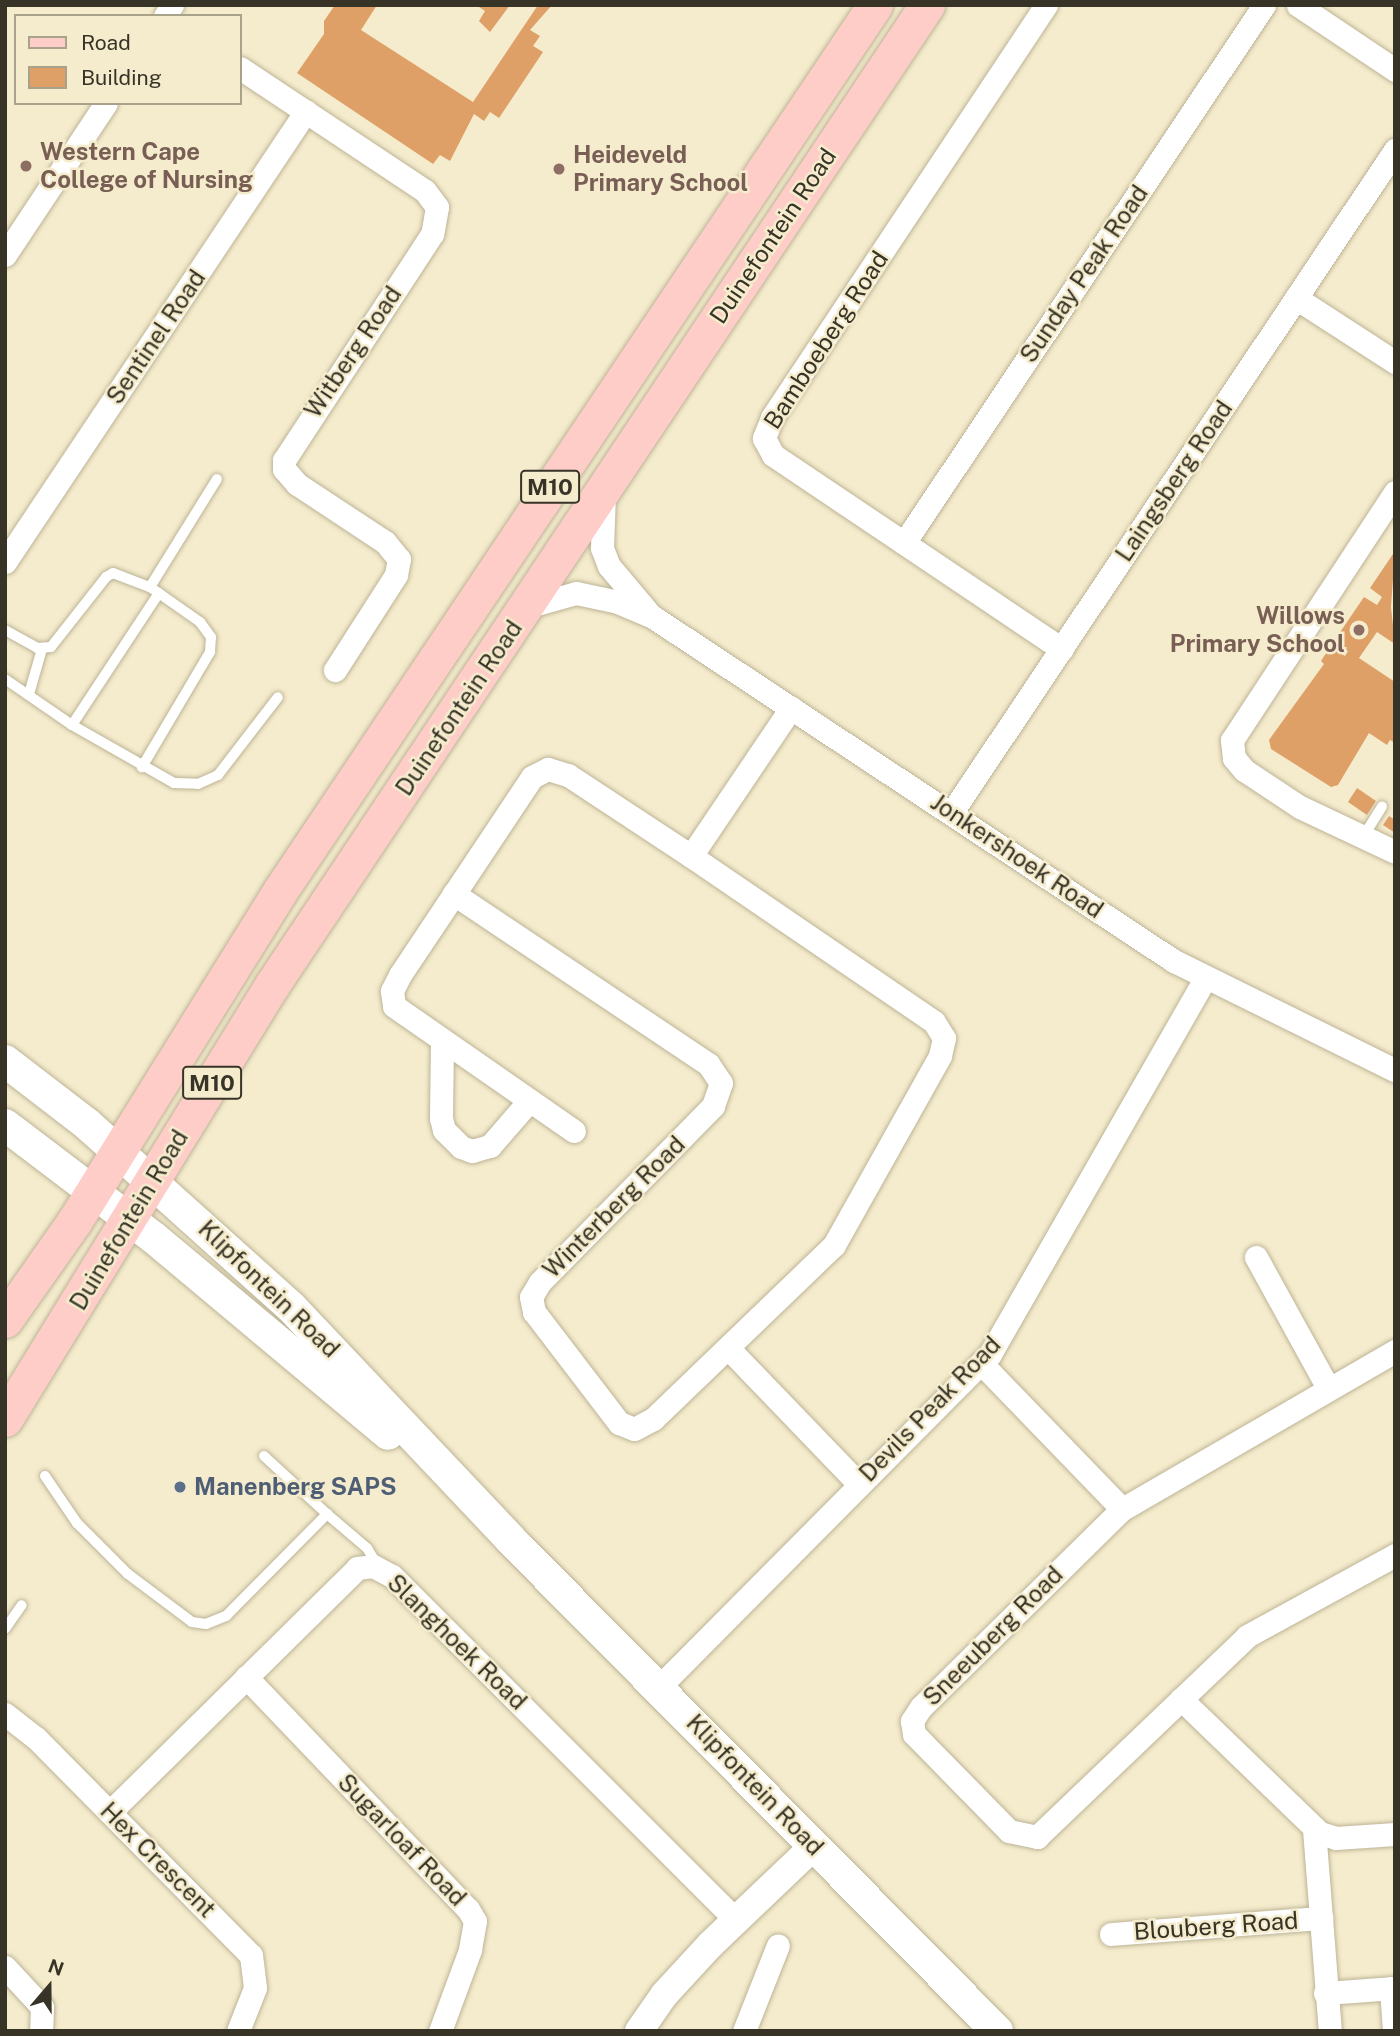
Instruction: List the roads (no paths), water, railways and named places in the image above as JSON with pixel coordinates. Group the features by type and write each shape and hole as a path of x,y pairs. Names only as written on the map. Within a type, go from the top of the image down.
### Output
{"main road":[{"name":"Duinefontein Road","path":"5,1320 92,1193 295,869 875,5"},
{"name":"Duinefontein Road","path":"5,1419 272,985 927,5"},
{"name":"Klipfontein Road","path":"5,1061 152,1181 291,1307 511,1540 660,1686 997,2031"},
{"name":"Klipfontein Road","path":"5,1125 128,1219 305,1363 511,1540"}],"street":[{"name":"Bamboeberg Road","path":"1046,5 766,431 765,445 773,456 1062,649"},
{"name":"Sunday Peak Road","path":"904,543 1264,5"},
{"path":"1298,5 1395,69"},
{"name":"Witberg Road","path":"242,69 425,191 438,216 432,234 284,460 285,469 297,484 384,542 399,559 396,575 335,670"},
{"path":"5,255 105,105"},
{"name":"Sentinel Road","path":"5,562 306,111"},
{"name":"Laingsberg Road","path":"952,813 1395,150"},
{"path":"1296,298 1395,362"},
{"name":"Jonkershoek Road","path":"604,490 602,548 609,566 653,617"},
{"path":"1395,492 1232,740 1234,758 1244,770 1300,807 1395,852"},
{"name":"Jonkershoek Road","path":"526,607 576,593 615,601 653,617 1205,979 1395,1070"},
{"path":"691,856 791,708"},
{"name":"Winterberg Road","path":"548,768 568,775 691,856 934,1022 944,1038 940,1056 846,1228 729,1349 653,1419 640,1428 629,1429 619,1423 534,1312 531,1297 540,1282 713,1106 721,1083 708,1065 454,894 532,777 548,768"},
{"path":"454,894 400,975 391,999 404,1017 574,1131"},
{"name":"Devils Peak Road","path":"660,1686 999,1342 1205,979"},
{"path":"442,1043 441,1118 444,1130 461,1147 471,1151 490,1146 529,1101"},
{"path":"1256,1257 1328,1388"},
{"path":"729,1349 859,1484"},
{"name":"Sneeuberg Road","path":"1395,1351 1122,1509 921,1707 912,1721 914,1734 1009,1831 1027,1839 1046,1832 1247,1636 1395,1555"},
{"path":"981,1363 1122,1509"},
{"name":"Slanghoek Road","path":"110,1812 357,1568 379,1568 736,1920"},
{"name":"Sugarloaf Road","path":"247,1677 468,1909 475,1921 470,1950 440,2031"},
{"path":"1181,1699 1314,1829 1336,1838 1395,1834"},
{"name":"Hex Crescent","path":"5,1714 110,1812 251,1955 255,1988 239,2031"},
{"path":"1314,1829 1330,2031"},
{"path":"639,2031 664,1994 736,1920 814,1846"},
{"name":"Blouberg Road","path":"1111,1934 1321,1918"},
{"path":"744,2031 778,1945"},
{"path":"5,1967 42,2007 41,2031"},
{"path":"1325,1993 1393,1988 1394,2031"}],"lane":[{"path":"72,725 217,479"},
{"path":"5,630 42,649 58,643 106,577 122,574 154,590 200,622 212,643 142,767"},
{"path":"29,694 42,649"},
{"path":"5,679 72,725 174,783 198,784 218,775 278,697"},
{"path":"1363,837 1382,807"},
{"path":"264,1456 367,1548 379,1568"},
{"path":"45,1476 77,1523 128,1574 192,1622 206,1624 226,1616 327,1514"},
{"path":"5,1629 22,1605"}],"place":[{"name":"Western Cape College of Nursing","path":"26,166"},
{"name":"Heideveld Primary School","path":"559,169"},
{"name":"Willows Primary School","path":"1359,630"},
{"name":"Manenberg SAPS","path":"180,1487"}]}
